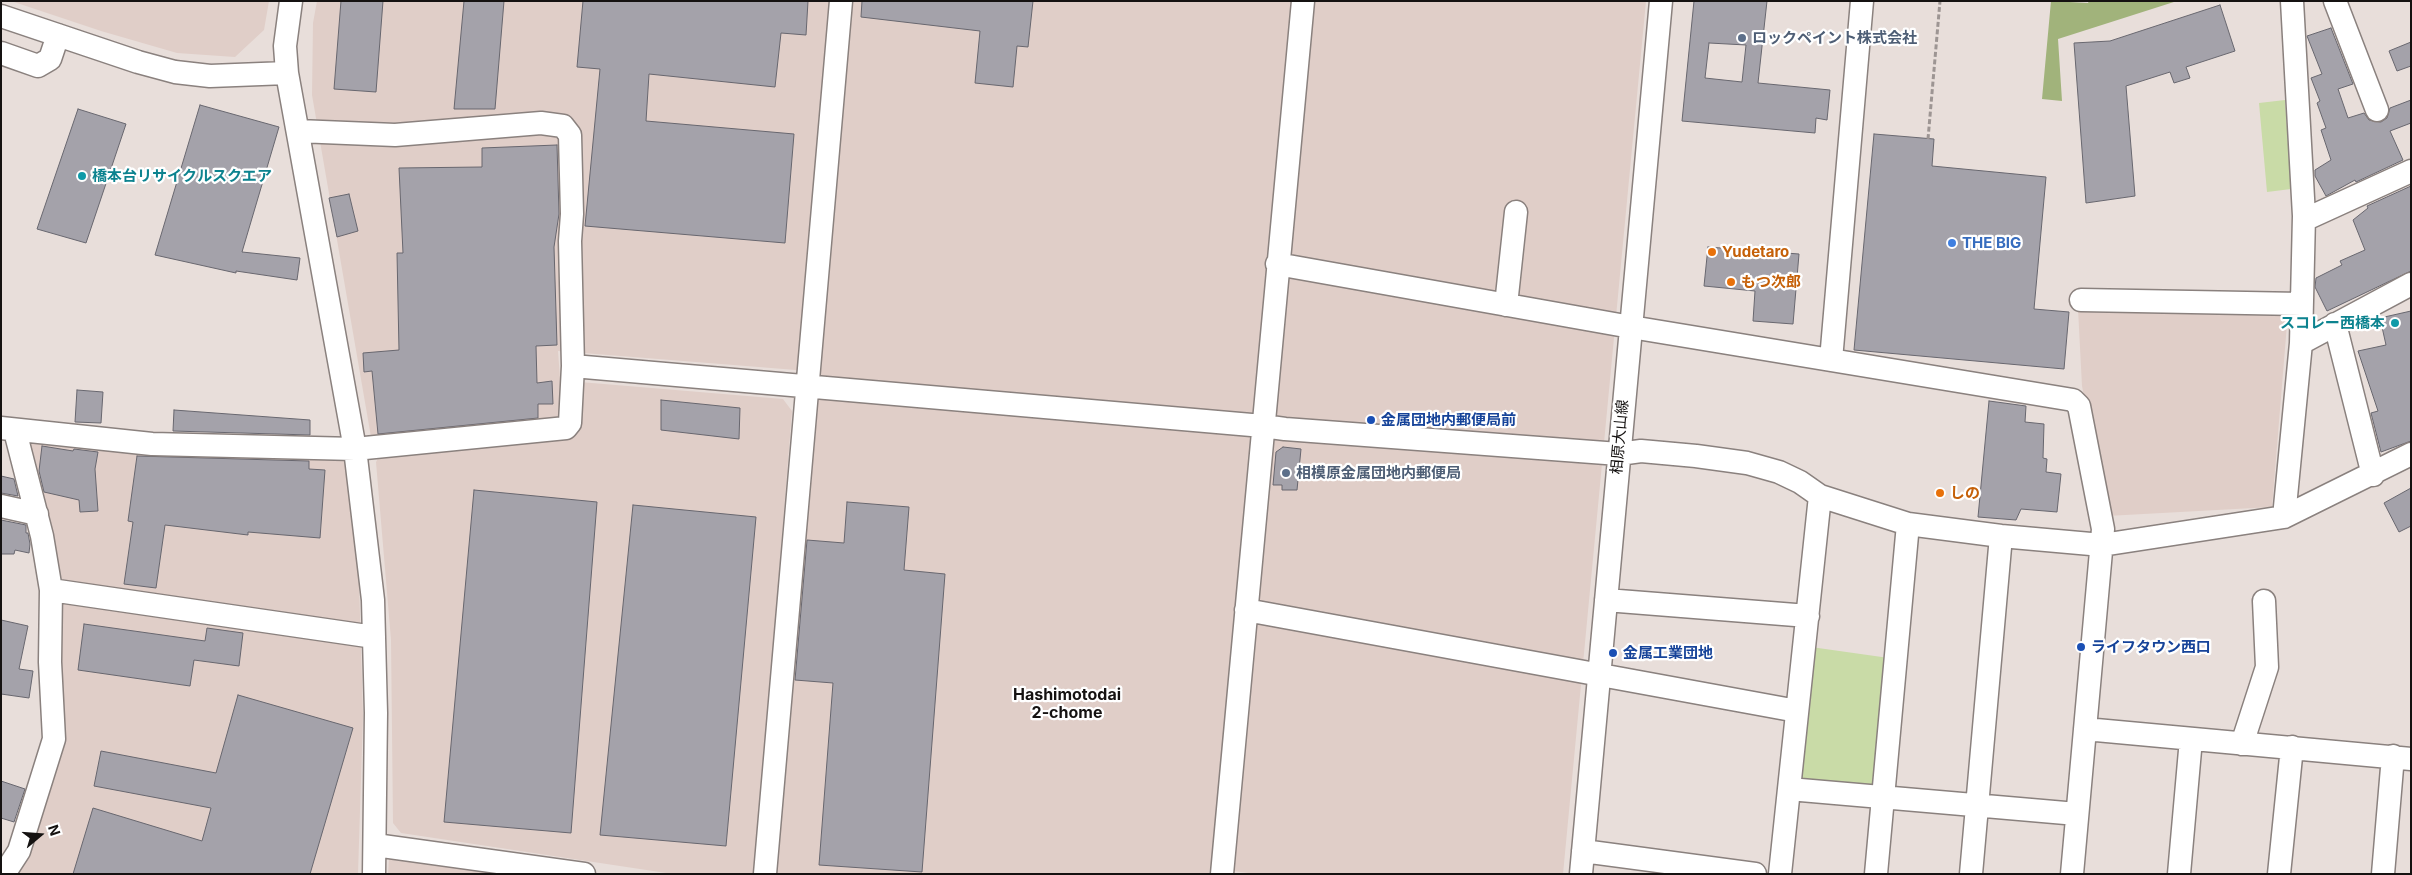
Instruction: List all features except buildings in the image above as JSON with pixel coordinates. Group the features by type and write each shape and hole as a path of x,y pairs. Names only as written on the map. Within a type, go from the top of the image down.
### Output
{"street":[{"path":"291,1 285,46 287,73 355,449 373,600 376,713 374,874"},
{"path":"764,874 806,387 842,1"},
{"path":"1222,874 1302,1"},
{"name":"相原大山線","path":"1581,874 1661,1"},
{"path":"1830,360 1862,1"},
{"path":"2284,517 2301,342 2304,220 2292,1"},
{"path":"2335,1 2377,110"},
{"path":"1,16 138,62 175,72 210,76 287,73"},
{"path":"1,53 38,66 50,59 58,35"},
{"path":"4,874 19,851 54,739 50,662 51,590 36,514 8,430 152,444 355,449 566,428 570,423 572,366 570,135 563,126 541,123 395,135 298,131"},
{"path":"2304,220 2411,171"},
{"path":"1506,304 1516,212"},
{"path":"1277,264 1631,327 2072,400 2079,406 2103,528 2072,874"},
{"path":"2301,342 2410,285"},
{"path":"2081,300 2301,304"},
{"path":"2335,324 2373,475"},
{"path":"572,366 1284,429 1618,454 1641,451 1747,463 1779,472 1800,482 1820,496 1908,524 2001,536 2102,545 2284,517 2373,475 2411,454"},
{"path":"1780,874 1820,496"},
{"path":"1,506 36,514"},
{"path":"1876,874 1908,524"},
{"path":"1971,874 2001,536"},
{"path":"51,590 374,637"},
{"path":"1606,600 1808,616"},
{"path":"2242,744 2267,667 2264,601"},
{"path":"1246,610 1797,711"},
{"path":"2085,729 2402,758 2383,874"},
{"path":"2179,874 2191,739"},
{"path":"2279,874 2292,747"},
{"path":"1789,789 2077,814"},
{"path":"375,845 584,874"},
{"path":"1583,851 1755,874"}],"path":[{"path":"1928,139 1940,1"}],"shaded area":[{"path":"11,1 269,1 264,30 235,57 177,53 101,31"},
{"path":"317,1 1646,1 1563,874 1256,874 1210,868 1209,874 776,874 821,372 558,351 563,418 371,437 312,95 313,23"},
{"path":"2078,309 2288,312 2272,507 2107,516 2082,386"},
{"path":"580,382 783,399 792,411 755,874 673,874 401,833 393,823 391,640 376,462 380,455 572,434"},
{"path":"15,431 355,449 363,716 358,874 4,874 54,739 51,590"},
{"path":"389,858 500,874 388,874"}],"green space":[{"path":"2051,1 2088,3 2089,1 2177,1 2058,39 2062,101 2042,99"},
{"path":"2285,100 2291,189 2267,192 2259,103"},
{"path":"1804,646 1896,659 1883,797 1789,789"}],"place":[{"name":"ロックペイント株式会社","path":"1742,38"},
{"name":"橋本台リサイクルスクエア","path":"82,176"},
{"name":"THE BIG","path":"1952,243"},
{"name":"Yudetaro","path":"1712,252"},
{"name":"もつ次郎","path":"1731,282"},
{"name":"スコレー西橋本","path":"2395,323"},
{"name":"金属団地内郵便局前","path":"1371,420"},
{"name":"相模原金属団地内郵便局","path":"1286,473"},
{"name":"しの","path":"1940,493"},
{"name":"ライフタウン西口","path":"2081,647"},
{"name":"金属工業団地","path":"1613,653"}],"district":[{"name":"Hashimotodai 2-chome","path":"1067,704"}]}
